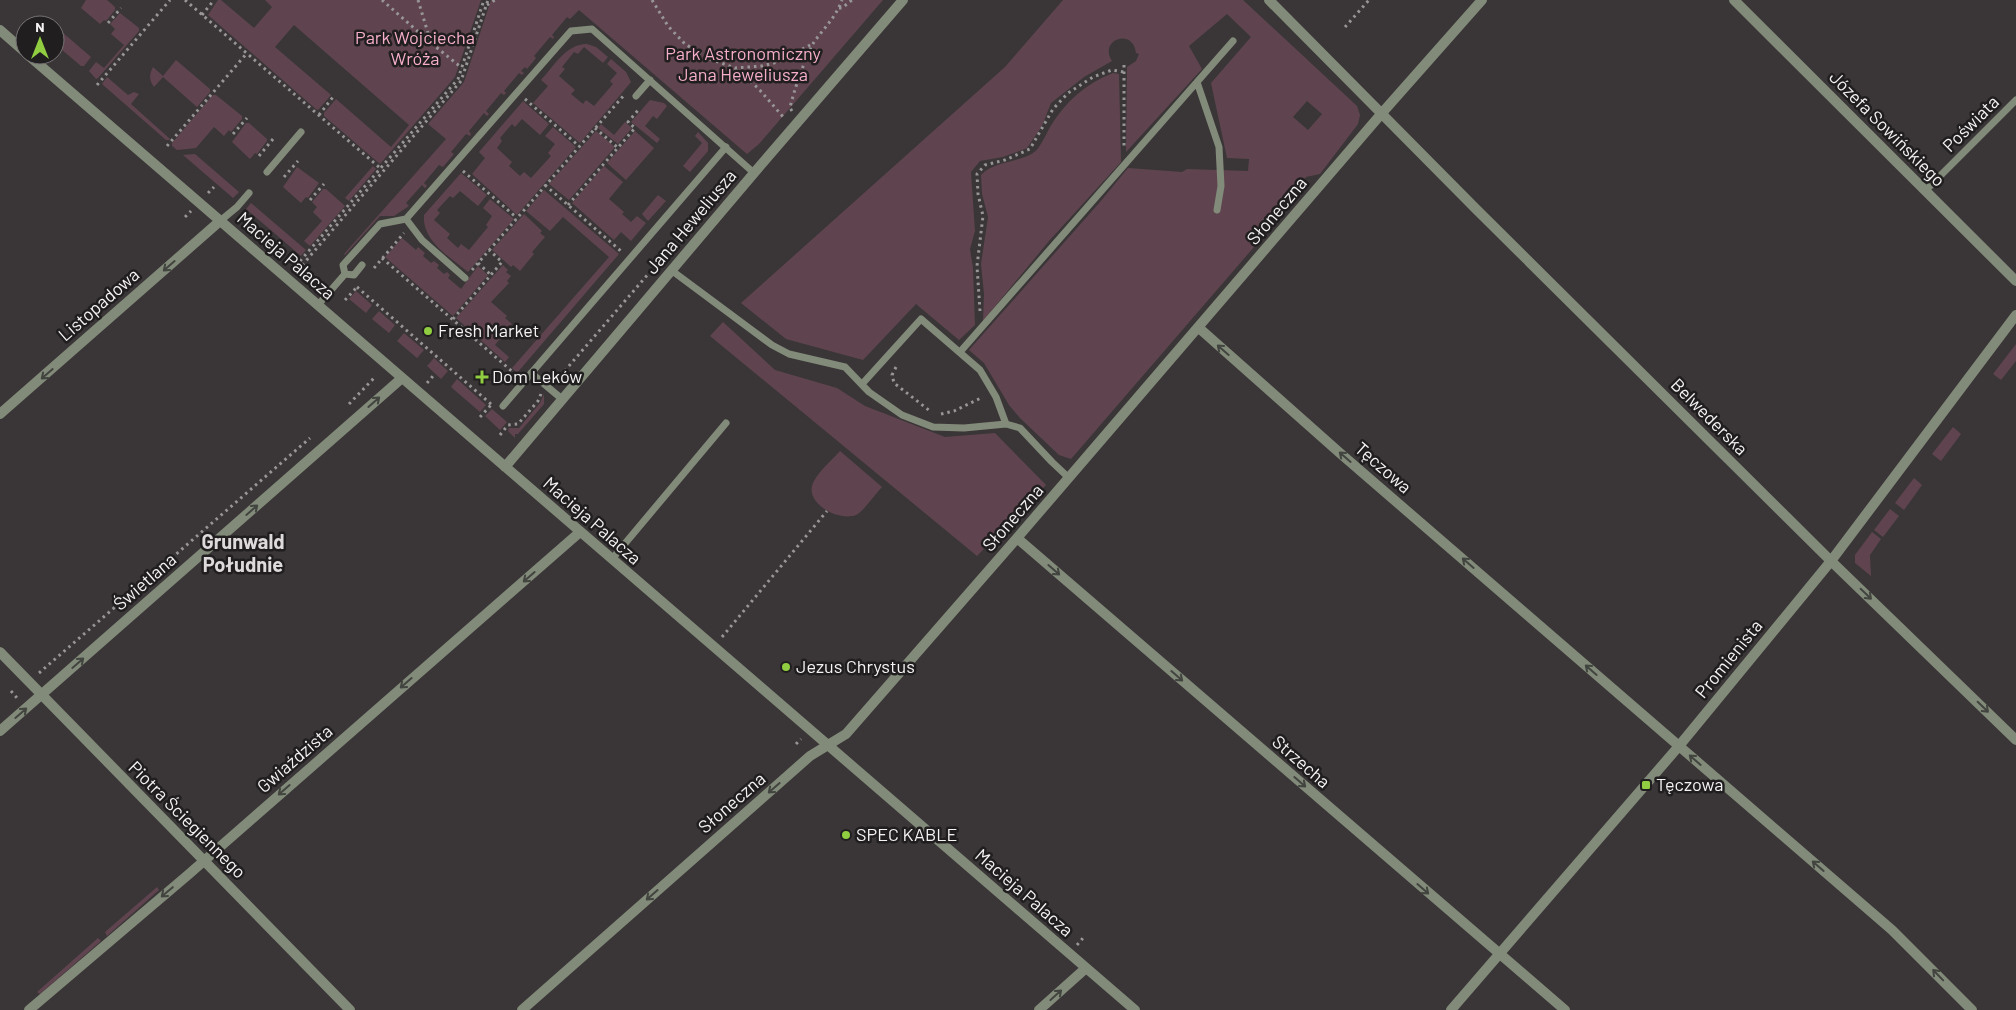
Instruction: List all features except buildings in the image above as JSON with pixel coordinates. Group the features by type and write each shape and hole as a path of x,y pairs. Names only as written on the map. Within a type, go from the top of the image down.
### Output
{"street":[{"name":"Jana Heweliusza","path":"505,467 754,173 904,0"},
{"name":"Belwederska","path":"1269,0 1483,216 1831,561 2016,740"},
{"name":"Słoneczna","path":"522,1010 810,756 826,744 846,734 1199,328 1382,112 1482,0"},
{"name":"Józefa Sowińskiego","path":"1734,0 2016,281"},
{"path":"0,31 15,44"},
{"name":"Macieja Palacza","path":"40,65 1135,1010"},
{"name":"Listopadowa","path":"0,414 220,221"},
{"name":"Promienista","path":"1451,1010 1679,746 1831,561 2016,315"},
{"name":"Tęczowa","path":"1199,328 1904,941 1972,1010"},
{"name":"Świetlana","path":"0,731 402,378"},
{"name":"Gwiaździsta","path":"30,1010 580,532"},
{"name":"Strzecha","path":"1018,538 1565,1010"},
{"name":"Piotra Ściegiennego","path":"0,652 350,1010"},
{"path":"1039,1010 1086,968"}],"lane":[{"path":"345,274 343,265 380,224 408,222 571,31 592,29 754,173"},
{"path":"960,352 1233,41"},
{"path":"636,96 650,80"},
{"path":"1196,82 1219,147 1221,186 1217,210"},
{"name":"Poświata","path":"1926,191 2016,100"},
{"path":"266,172 301,132"},
{"path":"500,408 726,147"},
{"path":"220,221 237,207 249,193"},
{"path":"408,222 422,240 465,278"},
{"path":"345,274 354,275 362,265"},
{"path":"672,270 772,345 789,354 845,368 863,383 870,392 902,415 933,427 964,428 1006,424 1020,428 1069,478"},
{"path":"318,305 345,274"},
{"path":"863,383 921,319 980,370 996,397 1006,424"},
{"path":"531,373 562,399"},
{"path":"612,560 726,424"}],"path":[{"path":"97,84 170,0"},
{"path":"185,0 380,168"},
{"path":"202,15 214,0"},
{"path":"382,0 462,68"},
{"path":"418,0 431,43"},
{"path":"484,0 458,79 380,168 302,263 461,81 488,0"},
{"path":"482,6 486,6 495,0"},
{"path":"652,0 668,26 685,44 710,60 735,68 762,66 778,62 814,43 823,33 842,0"},
{"path":"839,8 852,0"},
{"path":"1345,27 1368,0"},
{"path":"108,23 120,8"},
{"path":"792,111 790,108 791,103 814,43"},
{"path":"167,146 247,53"},
{"path":"1124,65 1124,165"},
{"path":"735,68 758,88 794,127"},
{"path":"980,329 980,295 977,266 983,216 978,194 977,174 985,165 1005,160 1030,149 1046,125 1053,109 1068,93 1092,77 1112,70 1124,72"},
{"path":"465,278 627,91"},
{"path":"518,104 524,96 580,146"},
{"path":"319,115 333,97"},
{"path":"568,205 634,128 628,122 644,103"},
{"path":"233,134 247,118"},
{"path":"595,128 618,147"},
{"path":"259,156 273,139"},
{"path":"284,178 298,161"},
{"path":"463,167 461,169 517,218"},
{"path":"310,200 324,184"},
{"path":"545,185 623,253 629,246"},
{"path":"370,272 408,222"},
{"path":"453,319 502,262 489,250"},
{"path":"382,258 517,376"},
{"path":"478,263 491,275"},
{"path":"345,300 364,280"},
{"path":"357,287 492,404 500,408"},
{"path":"344,409 375,377"},
{"path":"480,417 492,404"},
{"path":"13,694 52,663 316,433"},
{"path":"713,647 827,511"}],"green space":[{"path":"86,0 107,0 115,7 115,10 106,21 104,20 100,24 81,8"},
{"name":"Park Wojciecha Wróża","path":"218,0 221,0 254,28 272,7 265,0 481,0 455,77 380,164 324,116 324,113 336,99 391,147 409,125 294,25 275,47 331,95 317,110 208,15"},
{"name":"Park Astronomiczny Jana Heweliusza","path":"491,0 883,0 759,144 747,154 579,10 570,19 567,17 552,35 553,39 550,37 534,56 536,58 527,69 525,67 521,71 524,73 522,75 519,73 504,91 506,93 504,95 501,93 486,111 489,114 487,116 484,113 469,131 470,136 466,134 451,152 454,154 443,167 439,165 424,183 427,186 425,188 422,185 406,203 409,206 394,216 380,216 345,255 446,139 428,124 464,82"},
{"path":"1063,0 1243,0 1357,106 1360,115 1358,124 1320,174 1306,177 1300,184 1298,196 1071,459 1059,455 1020,418 1009,405 984,363 969,350 1128,168 1182,172 1187,169 1248,171 1249,159 1227,158 1211,83 1251,37 1227,14 1189,46 1202,69 1126,152 1127,67 1136,61 1139,54 1136,53 1134,45 1129,40 1118,39 1109,47 1112,61 1084,77 1051,103 1042,126 1027,148 1003,157 980,161 971,172 975,231 970,249 973,268 975,325 959,340 916,304 863,360 786,339 741,303 1005,67","holes":["1307,101 1322,114 1308,130 1293,117"]},
{"path":"120,13 139,28 139,31 96,79 89,71 96,62 104,68 124,45 111,34 115,29 110,24"},
{"path":"65,35 91,57 84,66 81,66 65,52"},
{"path":"587,44 596,47 608,57 603,63 584,47 578,54 574,52 562,67 565,69 559,76 575,90 571,94 583,104 586,100 594,106 613,84 610,81 617,73 607,64 611,59 626,72 631,82 580,143 533,103 548,86 541,80 556,62 573,48"},
{"path":"176,60 210,89 210,92 197,107 163,77 154,87 150,80 153,67 163,76"},
{"path":"1113,73 1119,74 1121,162 1049,241 983,321 984,294 981,264 988,217 982,194 981,175 992,167 1020,159 1036,151 1062,109 1085,88"},
{"path":"107,77 128,95 134,92 139,94 131,104 169,140 166,140 102,84"},
{"path":"213,95 216,95 242,116 242,119 231,132 229,130 224,136 214,127 196,148 177,150 172,146 172,143"},
{"path":"650,100 664,103 667,106 657,119 653,116 645,126 660,139 657,143 631,122"},
{"path":"523,101 549,124 540,135 522,119 515,127 512,124 500,138 502,141 497,148 512,162 509,166 520,176 524,172 531,178 551,156 548,153 555,144 545,136 553,127 576,147 517,215 472,174 485,158 479,152"},
{"path":"625,122 632,128 618,144 598,128 601,124 614,135"},
{"path":"246,123 249,123 267,139 257,154 255,153 250,159 232,142"},
{"path":"596,131 615,147 569,200 549,184"},
{"path":"635,131 654,148 626,180 607,163"},
{"path":"698,132 708,143 708,151 690,172 683,166 702,143 695,136"},
{"path":"195,154 239,192 233,198 183,155"},
{"path":"373,166 376,169 349,201 345,198"},
{"path":"604,166 623,182 609,199 624,212 622,214 631,222 637,216 646,223 631,241 621,232 614,240 572,203"},
{"path":"297,167 319,183 308,198 306,197 301,203 283,187"},
{"path":"461,173 487,195 478,206 460,191 453,198 450,196 437,210 440,213 434,220 450,234 447,238 458,248 461,244 469,250 488,227 486,225 492,216 483,208 490,199 514,219 468,272 432,241 425,224 424,215"},
{"path":"323,189 326,189 345,206 310,246 304,241 322,221 313,212 317,207 312,202"},
{"path":"544,190 619,254 517,373 512,368 609,257 563,217 550,231 526,211"},
{"path":"658,195 666,201 648,221 642,214"},
{"path":"251,203 306,250 301,256 246,209"},
{"path":"524,214 542,231 540,233 545,237 532,252 534,254 520,271 513,265 511,267 492,250"},
{"path":"402,238 416,250 418,247 425,253 423,256 431,263 434,261 439,265 437,268 444,274 447,272 450,275 448,278 461,289 478,266 488,275 453,316 385,257"},
{"path":"503,265 508,270 506,272 511,276 507,281 509,283 491,302 507,316 505,318 512,324 495,345 509,357 505,362 456,318"},
{"path":"356,291 372,305 366,313 349,299"},
{"path":"379,311 395,325 389,333 372,319"},
{"path":"723,322 775,370 837,388 865,406 945,437 995,433 1046,485 977,556 710,336"},
{"path":"404,333 424,350 417,358 397,341"},
{"path":"2016,344 2016,361 2001,380 1993,374"},
{"path":"434,358 448,371 441,379 427,366"},
{"path":"457,379 486,405 480,412 451,387"},
{"path":"544,394 544,404 518,434 515,434 515,438 508,431 509,428 519,428 540,403"},
{"path":"492,409 507,422 500,430 485,416"},
{"path":"1953,427 1961,434 1941,461 1932,454"},
{"path":"840,451 882,487 856,515 840,516 832,513 817,503 813,496 814,481"},
{"path":"1914,478 1922,485 1904,510 1895,503"},
{"path":"1890,509 1899,516 1883,537 1874,530"},
{"path":"1872,532 1881,539 1870,555 1871,576 1855,563 1855,555"},
{"path":"157,887 159,890 107,936 105,932"},
{"path":"98,938 101,941 40,994 37,992"}],"place":[{"name":"Fresh Market","path":"428,331"},
{"name":"Dom Leków","path":"482,377"},
{"name":"Jezus Chrystus","path":"786,667"},
{"name":"Tęczowa","path":"1646,785"},
{"name":"SPEC KABLE","path":"846,835"}],"district":[{"name":"Grunwald Południe","path":"243,554"}]}
